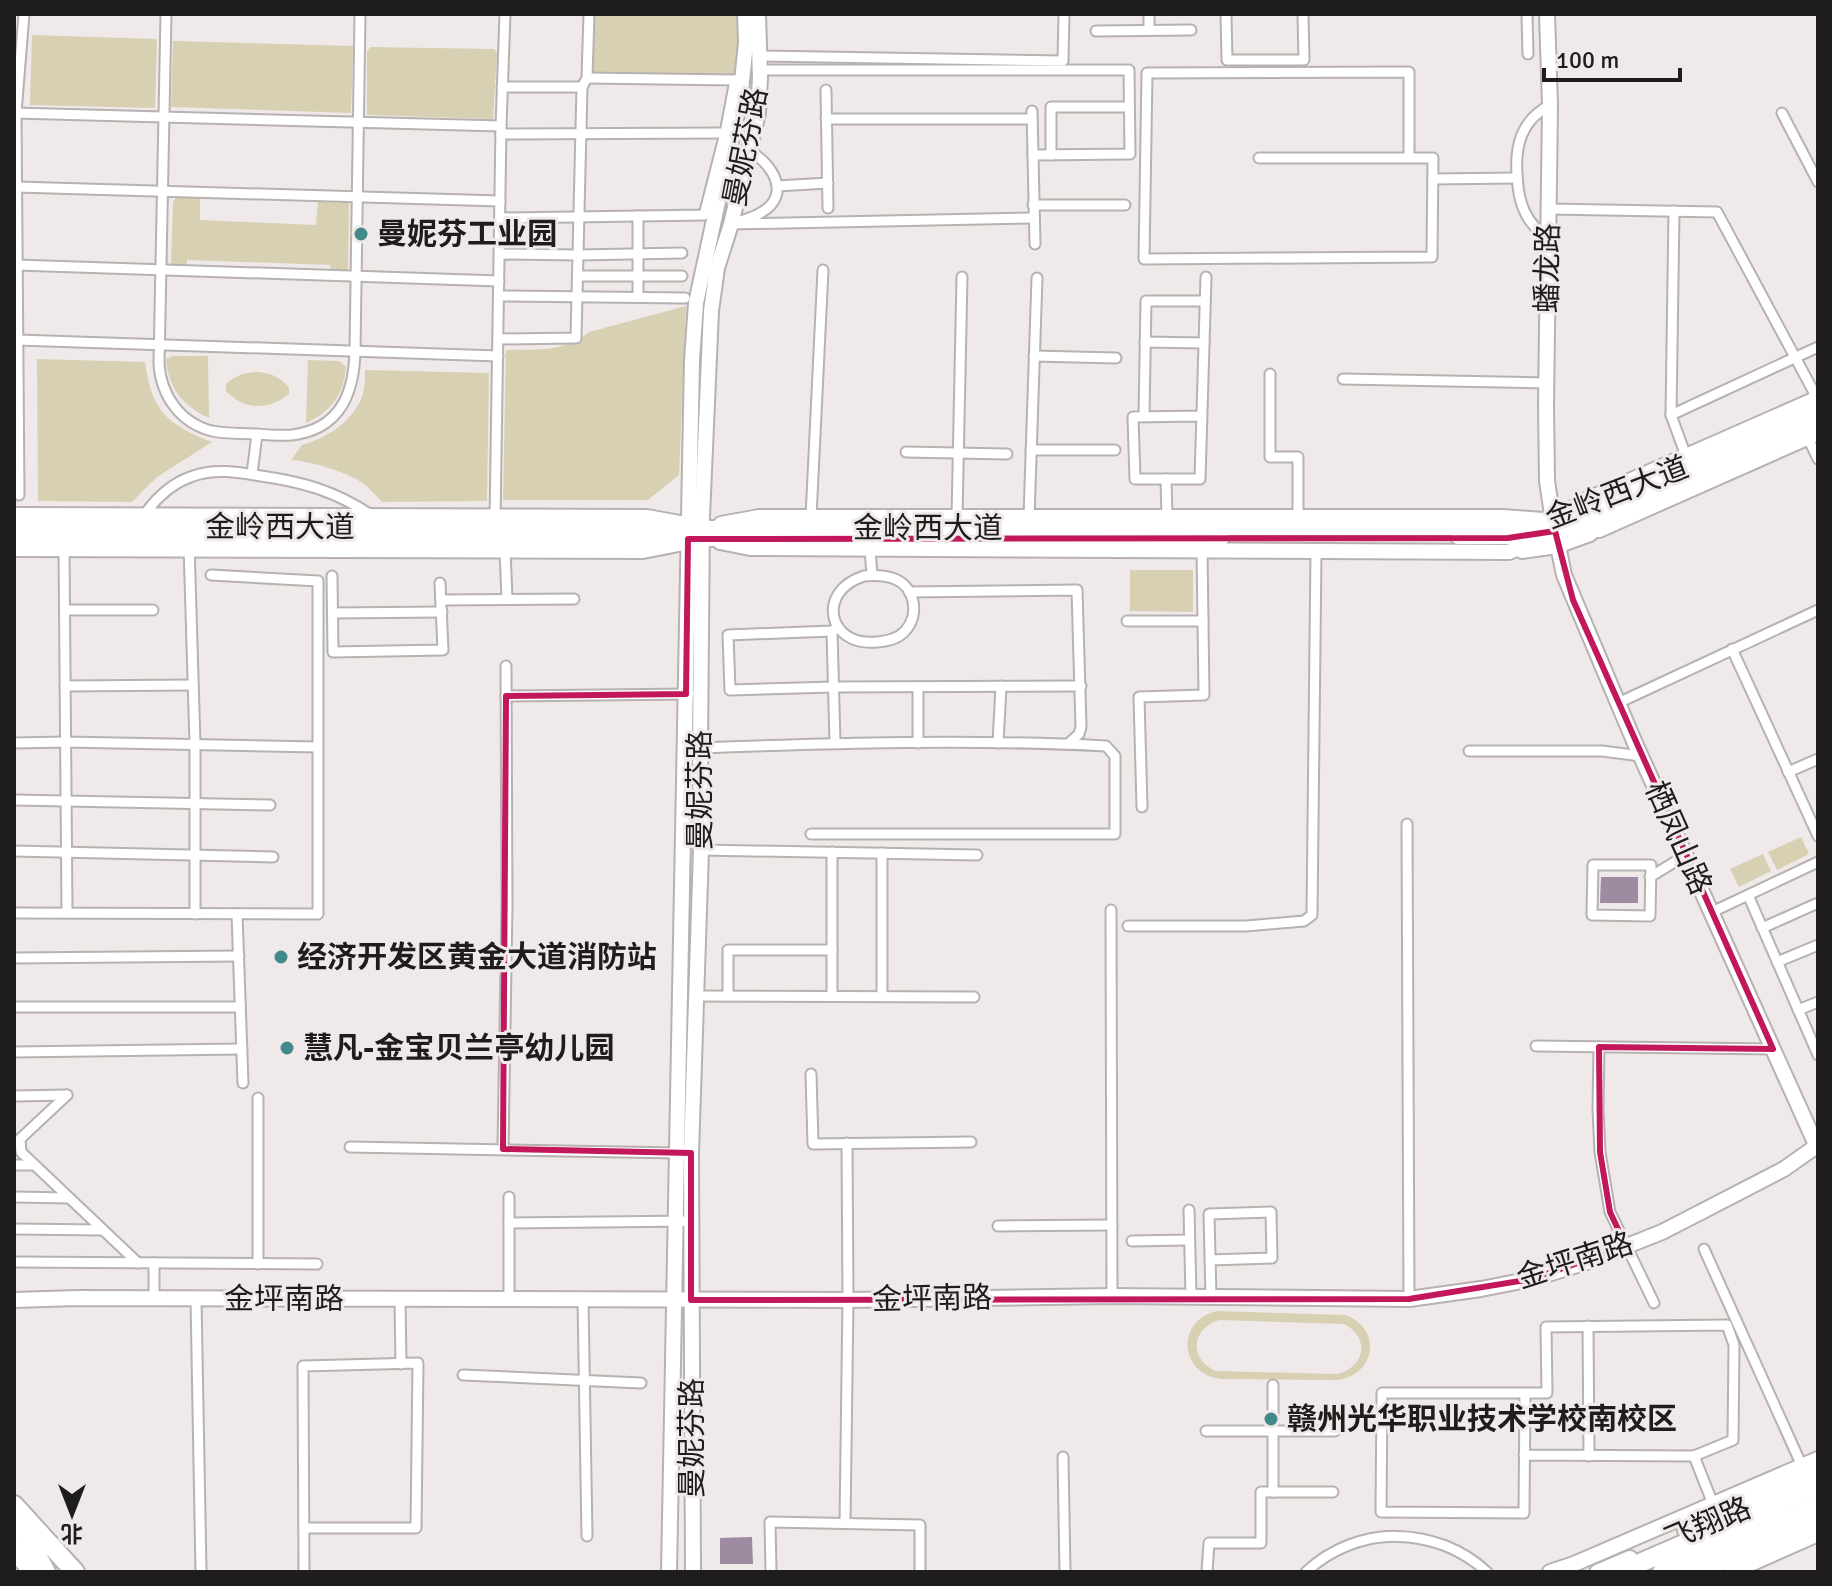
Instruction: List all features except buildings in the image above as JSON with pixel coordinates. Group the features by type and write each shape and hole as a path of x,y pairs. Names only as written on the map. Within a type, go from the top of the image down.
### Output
{"highway":[{"path":"1621,1566 1810,1468"},
{"path":"1621,1566 1818,1486"},
{"path":"14,1505 75,1572"},
{"path":"1662,1572 1818,1505"},
{"path":"1695,1572 1729,1566 1818,1522"},
{"path":"14,1524 31,1544 46,1572"},
{"path":"14,1549 33,1572"}],"street":[{"path":"19,495 15,113 24,14"},
{"path":"166,14 161,191 161,381 178,411 194,423 212,430 285,436 304,433 329,420 351,390 355,372 360,14"},
{"path":"495,522 505,14"},
{"path":"499,339 576,338 581,133 589,14"},
{"name":"曼妮芬路","path":"669,1572 674,1300 683,1221 693,694 692,360 696,303 740,100 746,43 745,14"},
{"name":"曼妮芬路","path":"694,533 717,268 758,113 758,14"},
{"path":"760,63 1063,61 1064,14"},
{"path":"1149,14 1149,30"},
{"path":"1226,14 1227,60 1304,60 1303,14"},
{"path":"1527,14 1528,54"},
{"name":"蟠龙路","path":"1547,14 1550,105 1547,481 1554,527"},
{"path":"1096,31 1191,30"},
{"path":"760,63 1129,70 1130,154 1033,155"},
{"path":"1259,158 1409,158 1433,158 1432,257 1144,259 1147,73 1409,72 1409,158"},
{"path":"500,218 704,215 735,80 585,82 502,87"},
{"path":"826,90 828,208"},
{"path":"1549,239 1534,227 1524,212 1518,196 1516,156 1522,132 1531,119 1550,105"},
{"path":"1051,155 1051,107 1129,107"},
{"path":"15,113 359,122 581,133 725,133"},
{"path":"1782,113 1818,182"},
{"path":"826,119 1032,115 1035,244"},
{"path":"731,224 758,215 774,200 775,177 766,164 750,151"},
{"path":"1433,179 1517,178"},
{"path":"777,186 828,183"},
{"path":"17,187 500,201"},
{"path":"1033,205 1125,205"},
{"path":"14,515 371,515 495,522 647,517 750,548 1509,552 1554,527 1586,500 1818,402 1717,212 1549,209"},
{"path":"1674,211 1671,415 1686,456"},
{"path":"638,216 638,297"},
{"path":"731,224 1034,218"},
{"path":"500,254 682,253"},
{"path":"17,265 499,281"},
{"path":"811,517 823,270"},
{"path":"578,276 682,276"},
{"path":"957,517 962,277"},
{"path":"1202,416 1133,417 1135,479 1200,479 1202,416 1205,301 1206,277"},
{"path":"1029,517 1037,278"},
{"path":"499,296 685,298"},
{"path":"1144,416 1146,301 1205,301"},
{"path":"18,340 498,356"},
{"path":"1145,342 1204,343"},
{"path":"1671,415 1818,347"},
{"path":"1034,356 1116,358"},
{"path":"1270,374 1270,457 1298,457 1298,517"},
{"path":"1343,379 1546,383"},
{"name":"金岭西大道","path":"14,537 64,543 189,543 694,533 1528,537 1818,402"},
{"name":"金岭西大道","path":"1554,527 1572,527 1604,516 1818,423"},
{"path":"252,474 257,434"},
{"path":"195,914 195,744 189,543 643,551 694,533 759,517 1503,517 1554,527 1599,530 1813,435 1818,459"},
{"path":"1031,450 1115,450"},
{"path":"906,452 1007,454"},
{"path":"145,514 166,491 193,476 221,471 317,487 371,515"},
{"path":"1166,479 1167,517"},
{"name":"金岭西大道","path":"14,526 495,522 694,533"},
{"name":"栖凤山路","path":"1554,527 1564,575 1573,600 1818,1147"},
{"path":"14,549 64,543 67,911"},
{"path":"870,549 872,575"},
{"path":"505,550 507,599"},
{"path":"1142,807 1139,697 1204,695 1202,550"},
{"path":"1128,926 1246,926 1304,921 1312,915 1316,551"},
{"path":"14,913 318,914 318,581 211,575"},
{"path":"332,576 333,652 443,650 440,583"},
{"path":"835,743 834,687 835,629 833,610 839,592 848,583 864,576 895,579 904,585 914,606 907,630 884,641 861,643 835,629 728,635 730,690 834,687 1081,686"},
{"path":"909,592 1077,590 1081,727 1079,734 1068,744"},
{"path":"441,600 574,599"},
{"path":"65,610 153,610"},
{"path":"1618,703 1818,610"},
{"path":"333,613 442,612"},
{"path":"1127,621 1203,621"},
{"path":"1732,649 1818,836"},
{"path":"503,1149 507,905 506,666"},
{"path":"65,686 193,685"},
{"path":"998,743 1001,686"},
{"path":"918,687 918,743"},
{"path":"506,696 693,694"},
{"name":"曼妮芬路","path":"684,1153 696,996 701,850 700,748 693,694"},
{"path":"14,743 317,747"},
{"path":"700,748 835,743 1068,744 1106,746 1115,756 1115,834 811,834"},
{"path":"1469,751 1602,751 1641,756"},
{"path":"1788,772 1818,759"},
{"path":"14,800 270,805"},
{"path":"1407,824 1409,1299"},
{"path":"701,850 977,855"},
{"path":"14,851 273,857"},
{"path":"832,852 832,996"},
{"path":"882,853 882,996"},
{"path":"1650,877 1686,855"},
{"path":"1712,912 1818,862"},
{"path":"1593,865 1651,865 1650,877 1650,916 1592,915 1593,865"},
{"path":"1748,895 1818,1055"},
{"path":"1762,928 1818,903"},
{"path":"1111,910 1112,1296"},
{"path":"237,914 243,1083"},
{"path":"1777,962 1818,945"},
{"path":"728,996 728,950 832,950"},
{"path":"14,958 239,956"},
{"path":"696,996 974,997"},
{"path":"1798,1010 1818,1002"},
{"path":"14,1007 240,1007"},
{"path":"1536,1046 1773,1049"},
{"path":"1599,1047 1600,1152 1610,1212 1654,1303"},
{"path":"14,1052 242,1049"},
{"path":"811,1074 813,1144 971,1142"},
{"path":"14,1096 67,1095 20,1139 21,1152 138,1263"},
{"path":"258,1098 258,1264"},
{"path":"14,1131 28,1131"},
{"path":"845,1523 847,1143"},
{"path":"350,1147 684,1153"},
{"name":"金坪南路","path":"14,1300 848,1300 1112,1296 1409,1299 1532,1279 1587,1262 1662,1232 1784,1169 1818,1147"},
{"path":"14,1165 34,1165"},
{"path":"14,1197 69,1198"},
{"path":"509,1197 509,1300"},
{"path":"1189,1210 1191,1297"},
{"path":"1210,1260 1272,1258 1271,1212 1209,1214 1210,1260 1211,1298"},
{"path":"509,1223 683,1221"},
{"name":"曼妮芬路","path":"683,1221 691,1300 693,1572"},
{"path":"998,1226 1112,1225"},
{"path":"14,1229 103,1230"},
{"path":"1132,1241 1189,1240"},
{"path":"1704,1249 1810,1468"},
{"path":"14,1262 317,1264"},
{"path":"154,1263 154,1299"},
{"path":"196,1299 201,1572"},
{"path":"400,1300 401,1364"},
{"path":"583,1300 587,1536"},
{"path":"1524,1455 1694,1456 1733,1440 1734,1345 1727,1325 1546,1327 1547,1393 1525,1393 1382,1393 1381,1512 1524,1513 1524,1455 1525,1393"},
{"path":"1588,1326 1589,1456"},
{"path":"304,1528 416,1528 418,1363 303,1366 304,1572"},
{"path":"463,1375 641,1383"},
{"path":"1273,1385 1273,1492"},
{"path":"1206,1431 1335,1431"},
{"path":"1694,1456 1713,1504"},
{"path":"1063,1457 1065,1572"},
{"path":"1550,1572 1713,1504 1810,1468 1818,1459"},
{"name":"飞翔路","path":"1597,1572 1621,1566 1818,1477"},
{"path":"1207,1572 1209,1543 1261,1543 1261,1492 1333,1492"},
{"name":"飞翔路","path":"1687,1572 1818,1515"},
{"path":"771,1572 770,1522 920,1525 920,1572"},
{"path":"1729,1566 1818,1534"},
{"path":"1306,1572 1345,1546 1371,1538 1398,1536 1425,1539 1450,1547 1487,1572"}],"highlighted area":[{"path":"1555,531 1573,600 1773,1049 1599,1047 1600,1152 1610,1212 1626,1246 1532,1279 1409,1299 691,1300 691,1153 503,1149 506,696 686,694 688,539 1508,538"}],"shaded area":[{"path":"594,14 738,14 737,74 593,73"},
{"path":"32,35 157,39 155,108 30,105"},
{"path":"173,41 353,46 351,113 171,107"},
{"path":"371,47 494,49 497,53 493,119 367,115 367,51"},
{"path":"176,198 200,198 200,220 316,225 318,202 349,203 348,273 331,272 330,265 187,260 187,267 174,266 171,262 173,202"},
{"path":"686,306 679,475 648,500 503,500 506,350 560,347 589,332"},
{"path":"173,356 208,356 209,418 178,395 167,369 166,359"},
{"path":"37,359 145,362 152,393 164,414 183,429 212,442 157,477 132,502 38,501"},
{"path":"308,360 339,361 346,367 339,394 329,408 306,423"},
{"path":"365,370 489,373 487,501 382,502 367,486 348,475 291,460 302,445 321,438 352,414 363,394"},
{"path":"259,372 279,379 289,388 289,394 265,406 256,406 240,402 226,391 226,384 234,378"},
{"path":"1130,570 1193,570 1193,612 1130,611"},
{"path":"1801,837 1809,854 1777,870 1768,852"},
{"path":"1763,854 1771,871 1739,887 1730,869"},
{"path":"1601,877 1638,877 1638,903 1600,903"},
{"path":"1218,1311 1345,1315 1365,1330 1370,1350 1361,1369 1338,1380 1221,1379 1207,1375 1196,1367 1190,1357 1189,1335 1204,1316","holes":["1219,1320 1344,1324 1358,1336 1361,1351 1354,1365 1337,1374 1215,1371 1197,1352 1203,1330"]},
{"path":"752,1537 753,1564 720,1564 720,1538"}],"place":[{"name":"曼妮芬工业园","path":"361,234"},
{"name":"经济开发区黄金大道消防站","path":"281,957"},
{"name":"慧凡-金宝贝兰亭幼儿园","path":"287,1048"},
{"name":"赣州光华职业技术学校南校区","path":"1271,1419"}]}
